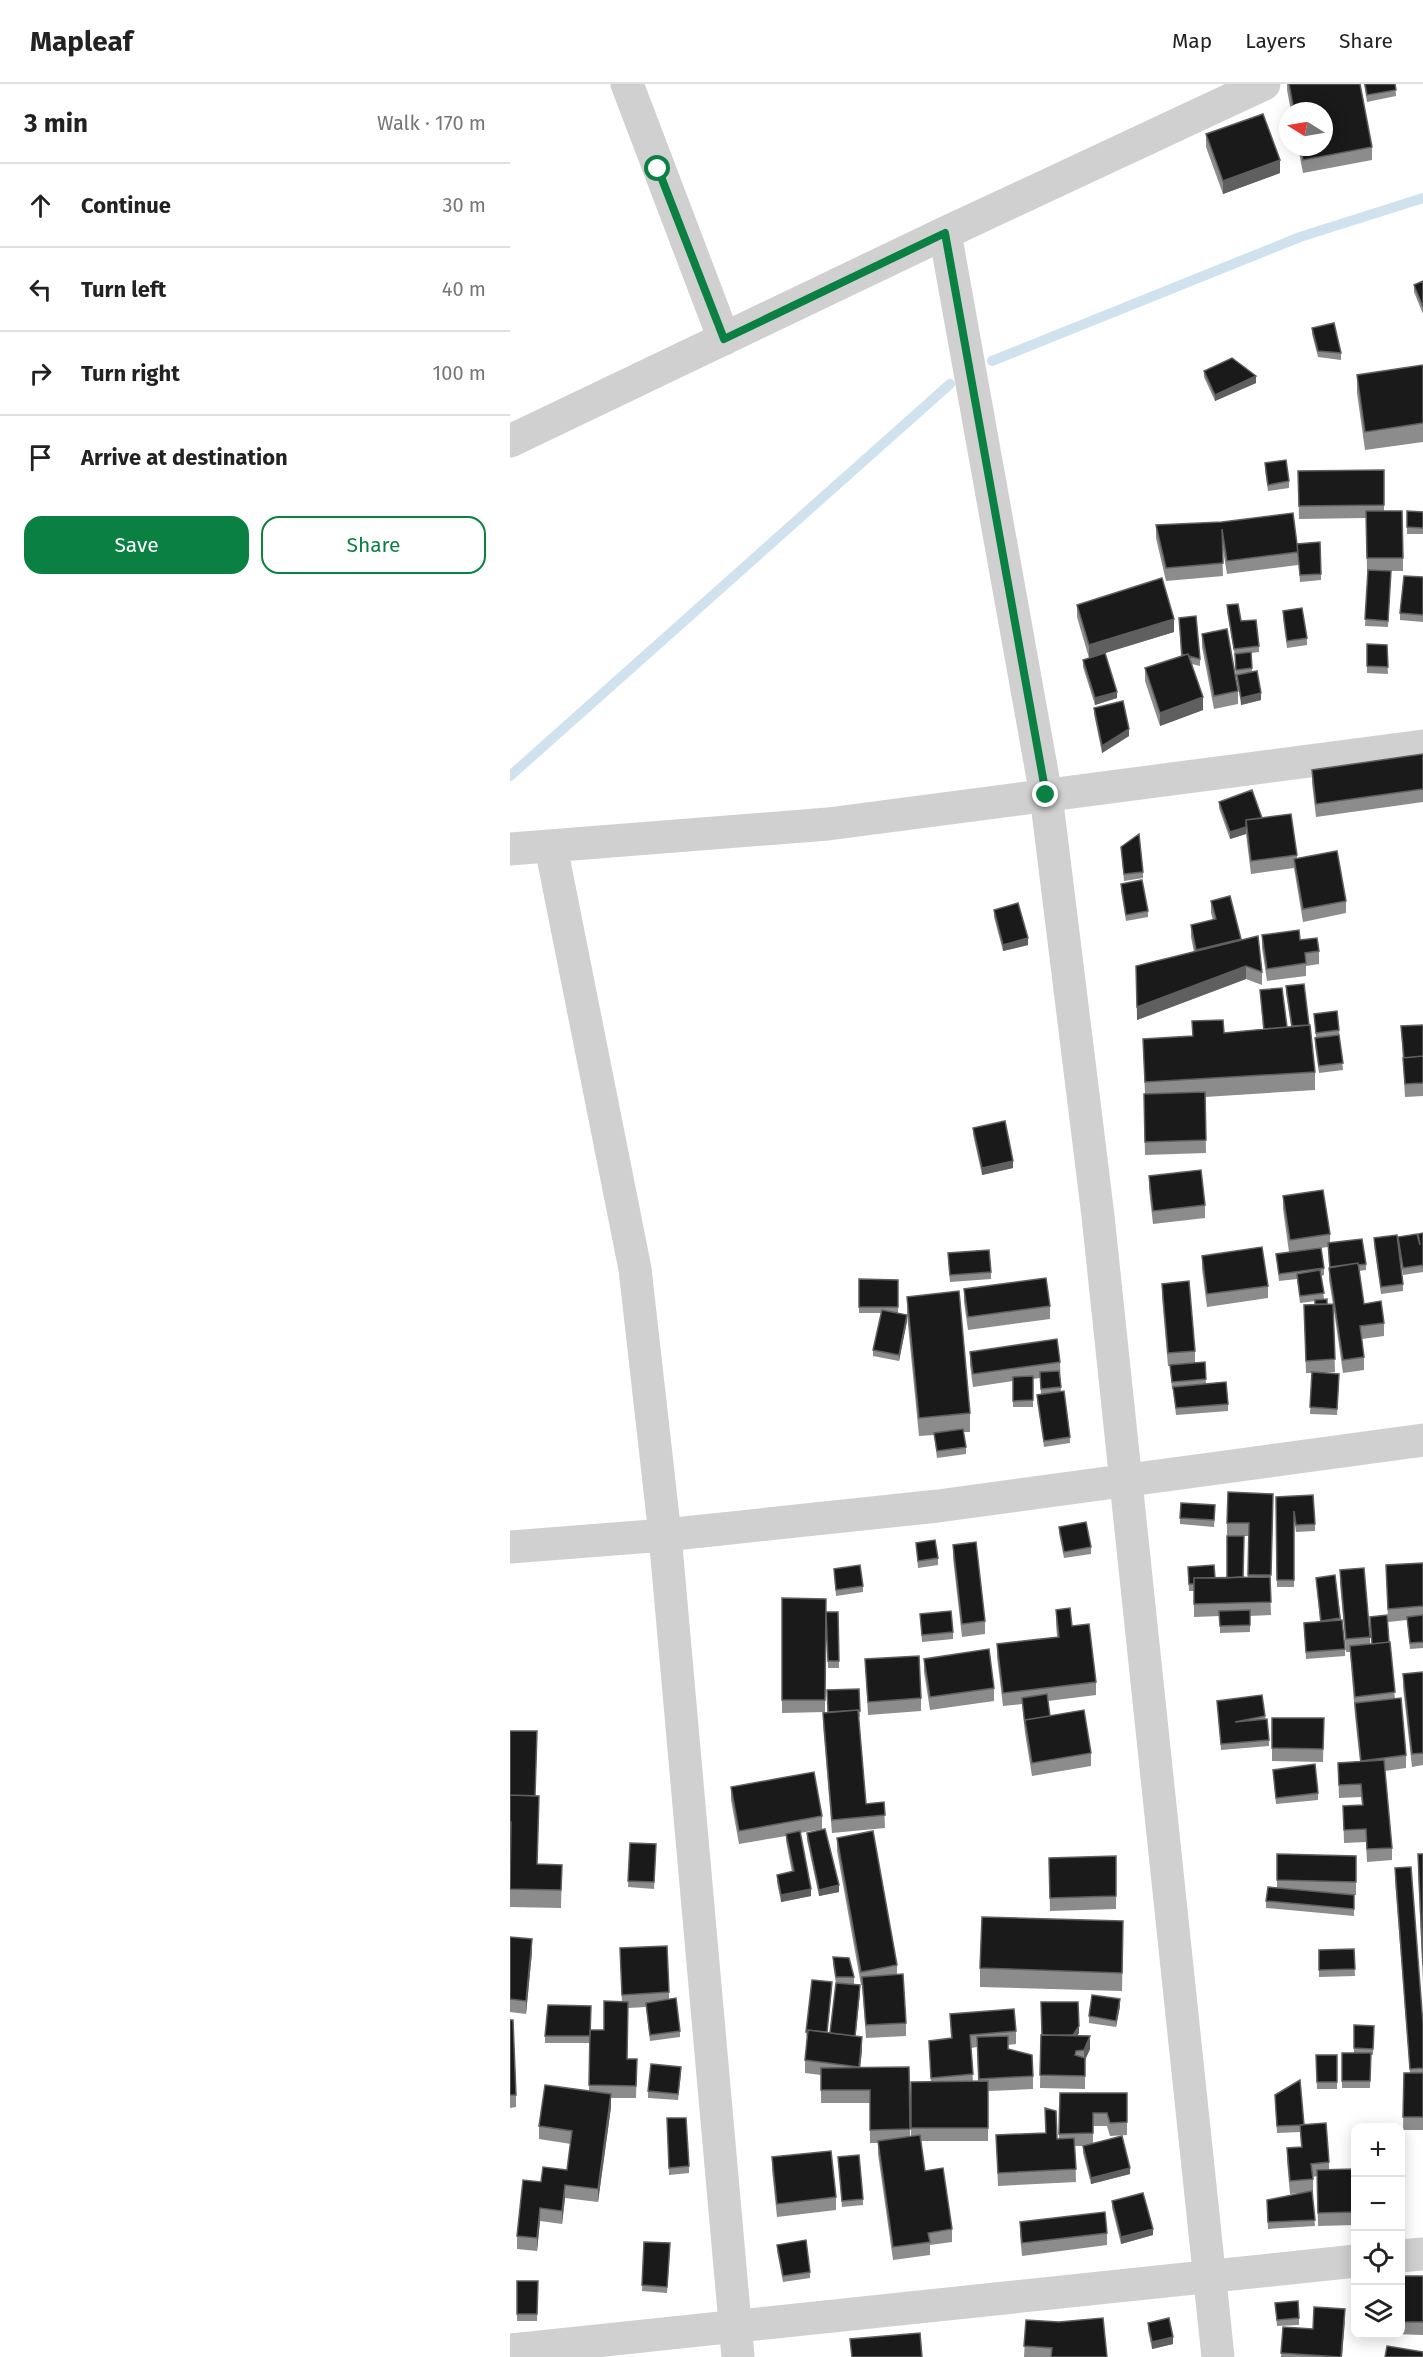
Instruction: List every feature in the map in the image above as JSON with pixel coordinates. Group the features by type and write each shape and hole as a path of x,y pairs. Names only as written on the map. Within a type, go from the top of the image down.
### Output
{"street":[{"path":"627,84 724,339"},
{"path":"510,441 945,233 1264,84"},
{"path":"945,233 1046,795 1096,1204 1218,2357"},
{"path":"510,849 828,824 1423,746"},
{"path":"551,847 635,1269 665,1535 736,2341"},
{"path":"510,1547 665,1535 938,1506 1423,1440"},
{"path":"1405,2256 1423,2254"},
{"path":"510,2350 736,2341 1210,2277 1351,2262"}],"building":[{"path":"1289,84 1360,84 1372,147 1333,154 1333,102 1292,102"},
{"path":"1365,84 1395,84 1396,90 1367,95"},
{"path":"1263,114 1280,160 1223,181 1206,134"},
{"path":"1302,156 1324,156 1303,160"},
{"path":"1423,281 1423,307 1414,285"},
{"path":"1334,323 1341,353 1318,351 1312,328"},
{"path":"1232,358 1256,376 1215,395 1204,371"},
{"path":"1423,365 1423,423 1365,432 1357,375"},
{"path":"1286,460 1289,481 1268,485 1265,463"},
{"path":"1384,470 1384,505 1299,506 1298,471"},
{"path":"1366,511 1402,511 1403,558 1367,558"},
{"path":"1407,511 1423,512 1423,528 1407,527"},
{"path":"1293,513 1298,552 1227,561 1222,529 1223,563 1166,568 1156,525 1222,522"},
{"path":"1320,542 1321,574 1300,575 1297,544"},
{"path":"1368,570 1391,571 1388,621 1365,619"},
{"path":"1404,576 1423,577 1423,615 1400,613"},
{"path":"1162,578 1174,619 1089,645 1077,605"},
{"path":"1238,604 1241,621 1256,620 1259,646 1234,649 1227,605"},
{"path":"1302,608 1307,638 1287,641 1283,611"},
{"path":"1196,616 1200,659 1182,654 1179,618"},
{"path":"1227,629 1238,691 1214,696 1202,634"},
{"path":"1367,644 1387,645 1388,667 1367,666"},
{"path":"1251,652 1252,668 1236,670 1235,654"},
{"path":"1105,653 1117,692 1095,698 1083,660"},
{"path":"1188,654 1203,697 1160,713 1145,668"},
{"path":"1257,671 1261,693 1241,698 1237,675"},
{"path":"1123,701 1129,729 1102,746 1094,708"},
{"path":"1423,754 1423,789 1316,804 1312,770"},
{"path":"1252,790 1262,818 1246,820 1246,827 1230,832 1219,802"},
{"path":"1291,814 1297,855 1251,861 1246,820"},
{"path":"1139,834 1143,872 1124,874 1121,847"},
{"path":"1337,851 1346,901 1303,909 1294,859"},
{"path":"1142,880 1148,911 1126,915 1121,884"},
{"path":"1230,896 1241,939 1196,950 1191,925 1216,919 1211,901"},
{"path":"1018,903 1028,938 1003,945 994,910"},
{"path":"1299,930 1300,940 1317,938 1319,951 1305,953 1306,963 1267,969 1262,935"},
{"path":"1258,936 1262,972 1246,966 1137,1007 1136,966"},
{"path":"1304,984 1309,1025 1292,1026 1286,986"},
{"path":"1282,988 1287,1027 1264,1029 1260,990"},
{"path":"1337,1011 1339,1030 1316,1033 1314,1014"},
{"path":"1223,1020 1224,1033 1310,1025 1315,1072 1145,1082 1143,1039 1193,1036 1192,1021"},
{"path":"1423,1025 1423,1056 1404,1058 1401,1026"},
{"path":"1339,1035 1343,1063 1319,1066 1315,1038"},
{"path":"1423,1056 1423,1083 1405,1084 1403,1058"},
{"path":"1205,1092 1206,1140 1145,1142 1144,1094"},
{"path":"1005,1121 1013,1161 982,1168 973,1128"},
{"path":"1201,1170 1205,1205 1153,1211 1149,1176"},
{"path":"1323,1190 1330,1234 1290,1240 1283,1196"},
{"path":"1423,1233 1423,1265 1403,1268 1398,1237 1417,1234 1420,1245 1418,1234"},
{"path":"1397,1235 1403,1284 1381,1287 1374,1238"},
{"path":"1362,1239 1366,1264 1330,1267 1328,1243"},
{"path":"1262,1247 1268,1286 1207,1294 1202,1256"},
{"path":"1321,1248 1324,1268 1279,1274 1276,1254"},
{"path":"989,1250 991,1272 950,1275 948,1253"},
{"path":"1358,1263 1364,1304 1381,1301 1384,1323 1360,1326 1364,1357 1343,1360 1329,1268"},
{"path":"1320,1270 1324,1293 1300,1296 1297,1274"},
{"path":"1046,1278 1050,1306 968,1317 964,1289"},
{"path":"859,1279 898,1280 898,1307 859,1307"},
{"path":"1189,1281 1195,1351 1168,1353 1162,1284"},
{"path":"959,1291 970,1413 919,1418 907,1297"},
{"path":"1327,1299 1327,1304 1315,1304 1315,1300"},
{"path":"1333,1304 1335,1359 1306,1361 1304,1305"},
{"path":"882,1310 907,1315 899,1355 873,1350"},
{"path":"1057,1339 1060,1362 973,1374 970,1352"},
{"path":"1205,1362 1206,1379 1172,1382 1170,1365"},
{"path":"1059,1371 1061,1387 1041,1389 1040,1372"},
{"path":"1312,1372 1339,1374 1337,1409 1310,1407"},
{"path":"1033,1376 1033,1400 1013,1401 1013,1377"},
{"path":"1226,1382 1228,1404 1176,1408 1173,1387"},
{"path":"1064,1391 1070,1437 1044,1441 1037,1395"},
{"path":"963,1429 966,1447 937,1451 934,1433"},
{"path":"1228,1492 1273,1494 1271,1575 1248,1575 1249,1523 1227,1523"},
{"path":"1313,1495 1315,1524 1296,1525 1294,1511 1294,1580 1277,1580 1276,1497"},
{"path":"1181,1503 1215,1505 1214,1520 1180,1518"},
{"path":"1086,1522 1091,1547 1064,1552 1059,1527"},
{"path":"1227,1536 1244,1536 1243,1577 1227,1578"},
{"path":"935,1540 938,1558 918,1561 916,1543"},
{"path":"976,1542 985,1621 962,1624 953,1545"},
{"path":"1423,1563 1423,1606 1388,1609 1386,1565"},
{"path":"860,1565 863,1586 836,1590 834,1569"},
{"path":"1214,1565 1215,1578 1194,1578 1194,1584 1189,1584 1188,1567"},
{"path":"1364,1568 1370,1637 1346,1639 1340,1570"},
{"path":"1335,1575 1340,1618 1321,1621 1316,1578"},
{"path":"1270,1577 1271,1602 1194,1604 1194,1578"},
{"path":"782,1598 826,1599 825,1700 782,1700"},
{"path":"1070,1608 1072,1626 1089,1624 1096,1682 1003,1693 997,1644 1059,1637 1056,1610"},
{"path":"1250,1610 1250,1625 1220,1626 1219,1611"},
{"path":"951,1611 953,1632 922,1635 920,1614"},
{"path":"826,1612 838,1612 839,1661 828,1661"},
{"path":"1387,1615 1389,1642 1372,1644 1370,1617"},
{"path":"1423,1615 1423,1642 1410,1643 1407,1617"},
{"path":"1342,1620 1345,1649 1306,1652 1304,1623"},
{"path":"1390,1642 1395,1692 1355,1697 1350,1646"},
{"path":"989,1649 994,1688 930,1697 924,1659"},
{"path":"919,1656 921,1698 868,1702 865,1659"},
{"path":"1423,1672 1423,1753 1412,1754 1403,1674"},
{"path":"859,1689 860,1711 828,1712 827,1690"},
{"path":"1047,1694 1050,1716 1025,1720 1025,1724 1022,1698"},
{"path":"1262,1695 1265,1716 1235,1722 1267,1719 1269,1740 1221,1744 1217,1701"},
{"path":"1401,1698 1406,1755 1361,1761 1355,1703"},
{"path":"858,1710 866,1804 884,1802 885,1815 832,1820 823,1713"},
{"path":"1084,1710 1091,1753 1032,1763 1025,1720"},
{"path":"1272,1718 1324,1718 1323,1749 1272,1748"},
{"path":"510,1731 537,1731 535,1796 510,1795"},
{"path":"1384,1760 1392,1848 1367,1849 1366,1829 1344,1830 1343,1806 1363,1805 1361,1784 1339,1785 1338,1763"},
{"path":"1315,1764 1318,1793 1276,1798 1273,1770"},
{"path":"814,1772 822,1816 739,1831 731,1787"},
{"path":"510,1795 539,1796 537,1864 562,1865 561,1890 510,1889"},
{"path":"825,1829 839,1885 819,1890 807,1833"},
{"path":"800,1831 811,1889 781,1895 777,1875 794,1871 786,1834"},
{"path":"873,1831 897,1965 861,1972 837,1838"},
{"path":"630,1843 656,1844 654,1882 628,1881"},
{"path":"1277,1854 1356,1856 1356,1882 1277,1880"},
{"path":"1418,1854 1423,1854 1423,1965"},
{"path":"1116,1856 1116,1896 1050,1898 1049,1858"},
{"path":"1411,1867 1423,2025 1423,2068 1410,2069 1395,1868"},
{"path":"1268,1887 1354,1895 1354,1909 1266,1901"},
{"path":"982,1917 1123,1921 1122,1973 980,1968"},
{"path":"510,1937 532,1939 526,2001 510,1999"},
{"path":"667,1946 669,1992 622,1995 620,1948"},
{"path":"1354,1949 1355,1969 1319,1970 1319,1950"},
{"path":"833,1957 849,1958 854,1977 836,1977"},
{"path":"903,1974 906,2023 866,2025 862,1977"},
{"path":"812,1980 832,1982 827,2032 808,2030 806,2032"},
{"path":"836,1983 860,1985 855,2036 830,2033"},
{"path":"1092,1995 1120,1999 1116,2021 1089,2016"},
{"path":"676,1998 680,2031 650,2035 646,2003"},
{"path":"604,2001 628,2002 627,2059 637,2059 636,2086 589,2085 590,2030 604,2030"},
{"path":"1041,2002 1078,2002 1079,2026 1073,2035 1042,2035"},
{"path":"548,2005 591,2006 590,2036 545,2036"},
{"path":"1014,2009 1016,2031 970,2035 973,2074 931,2078 929,2041 952,2038 950,2014"},
{"path":"510,2020 513,2020 516,2095 510,2095"},
{"path":"1354,2025 1374,2026 1373,2049 1354,2048"},
{"path":"808,2030 862,2037 859,2067 805,2060"},
{"path":"1041,2035 1090,2036 1084,2050 1076,2051 1075,2055 1085,2058 1085,2076 1040,2075"},
{"path":"1008,2036 1008,2049 1032,2055 1033,2076 979,2079 977,2037"},
{"path":"1342,2053 1371,2053 1370,2081 1342,2081"},
{"path":"1316,2055 1337,2055 1337,2082 1317,2082"},
{"path":"651,2064 681,2067 678,2094 648,2091"},
{"path":"909,2067 910,2129 870,2130 870,2090 821,2090 821,2068"},
{"path":"1404,2073 1423,2073 1423,2117 1403,2117"},
{"path":"1300,2080 1304,2125 1277,2126 1275,2095"},
{"path":"988,2081 988,2128 911,2128 911,2082"},
{"path":"545,2085 611,2094 598,2189 565,2185 562,2211 540,2208 537,2238 517,2236 523,2180 541,2182 543,2167 567,2170 572,2131 539,2126"},
{"path":"1060,2093 1127,2093 1127,2122 1110,2123 1107,2113 1093,2113 1093,2133 1059,2134"},
{"path":"1045,2108 1056,2111 1057,2139 1074,2138 1076,2169 998,2173 996,2135 1046,2133"},
{"path":"667,2118 686,2118 689,2166 669,2168"},
{"path":"1326,2123 1329,2162 1311,2164 1313,2179 1290,2181 1287,2148 1302,2147 1300,2125"},
{"path":"920,2135 925,2171 943,2168 952,2229 928,2233 930,2242 893,2247 878,2141"},
{"path":"1122,2136 1130,2168 1091,2178 1083,2146"},
{"path":"831,2151 836,2197 777,2204 772,2157"},
{"path":"859,2155 863,2199 842,2201 838,2157"},
{"path":"1351,2169 1351,2212 1318,2213 1317,2170"},
{"path":"1312,2191 1315,2220 1268,2222 1267,2200"},
{"path":"1143,2193 1153,2229 1121,2237 1112,2201"},
{"path":"1105,2212 1107,2233 1022,2243 1020,2222"},
{"path":"806,2240 810,2272 783,2276 777,2245"},
{"path":"644,2242 670,2243 667,2287 642,2285"},
{"path":"1405,2276 1423,2276 1423,2322 1405,2322"},
{"path":"517,2281 538,2281 537,2314 517,2314"},
{"path":"1298,2301 1299,2318 1277,2320 1275,2303"},
{"path":"1314,2307 1345,2309 1341,2357 1281,2353 1283,2327 1313,2329"},
{"path":"1103,2318 1107,2357 1051,2357 1052,2348 1024,2346 1026,2320 1059,2322"},
{"path":"1169,2318 1173,2337 1152,2342 1148,2323"},
{"path":"920,2333 922,2357 852,2357 850,2339"},
{"path":"1387,2346 1423,2352 1423,2357 1385,2357"}],"waterway":[{"path":"992,361 1300,237 1423,198"},
{"path":"510,776 950,384"}],"route":[{"path":"658,169 724,339 945,233 1046,795"}]}
